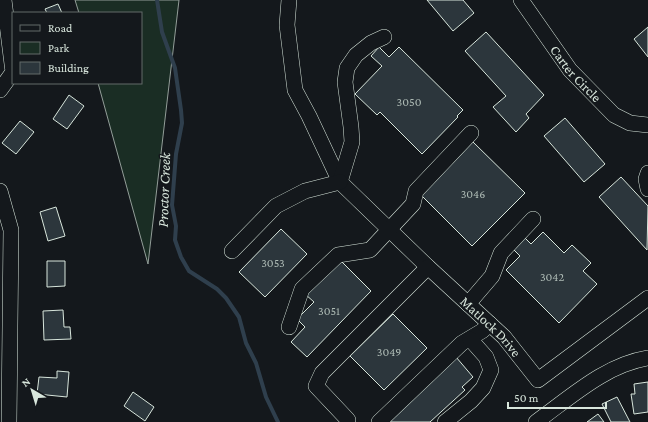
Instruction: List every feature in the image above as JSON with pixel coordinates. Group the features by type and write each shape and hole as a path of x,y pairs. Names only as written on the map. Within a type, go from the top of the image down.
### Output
{"street":[{"path":"0,90 12,72 4,0"},
{"path":"289,0 287,25 295,90 310,116 340,182"},
{"name":"Carter Circle","path":"521,0 570,70 614,115 630,123 648,125"},
{"path":"340,182 352,142 344,82 347,68 356,55 370,43 384,37"},
{"path":"289,327 302,289 338,255 370,250 413,204 416,191 471,134"},
{"path":"648,173 646,179 648,189"},
{"path":"232,251 276,206 304,191 340,182"},
{"name":"Matlock Drive","path":"340,182 428,267 504,337 538,380 647,303"},
{"path":"0,191 11,230 9,422"},
{"path":"468,304 492,276 501,253 533,219"},
{"path":"348,420 316,386 322,373 428,267"},
{"path":"379,422 462,343 482,331 490,324"},
{"path":"445,422 471,401 483,388 491,370 486,357 470,338"},
{"path":"536,422 612,369 624,364 648,358"}],"green space":[{"path":"75,0 179,0 148,264 98,84 142,84 142,12 79,12"}],"building":[{"path":"427,0 463,0 474,13 453,31"},
{"path":"58,4 62,12 46,12 45,9"},
{"path":"648,27 648,57 634,39"},
{"path":"486,32 544,95 526,114 529,118 516,132 493,107 506,96 465,51"},
{"path":"379,47 389,57 399,47 463,110 422,154 380,112 377,115 355,94 382,66 371,56"},
{"path":"69,95 84,106 67,129 53,119"},
{"path":"565,118 605,164 584,182 544,136"},
{"path":"20,121 34,132 16,154 2,143"},
{"path":"473,142 525,193 472,246 421,195"},
{"path":"621,177 648,206 647,250 599,197"},
{"path":"56,207 65,236 48,241 40,212"},
{"path":"281,229 307,254 265,297 239,272"},
{"path":"543,232 564,253 572,245 591,263 583,271 597,284 559,323 506,270 520,256 513,249 524,237 531,244"},
{"path":"339,259 371,291 307,357 291,342 305,327 297,319 314,302 305,294"},
{"path":"47,261 65,261 65,286 47,287"},
{"path":"63,310 64,327 70,327 71,339 44,340 43,311"},
{"path":"393,314 427,348 384,390 350,356"},
{"path":"456,357 473,377 462,387 465,390 430,422 389,422"},
{"path":"57,371 69,372 67,397 37,394 39,377 57,378"},
{"path":"648,382 648,412 634,414 631,394 635,394 634,384"},
{"path":"133,392 154,407 145,421 124,406"},
{"path":"617,397 630,422 611,422 602,404"},
{"path":"598,414 604,422 587,422"}],"waterway":[{"name":"Proctor Creek","path":"157,0 162,32 175,68 182,123 176,154 172,205 176,226 175,240 181,257 189,271 217,289 226,298 239,317 246,343 256,363 266,397 278,422"}]}
